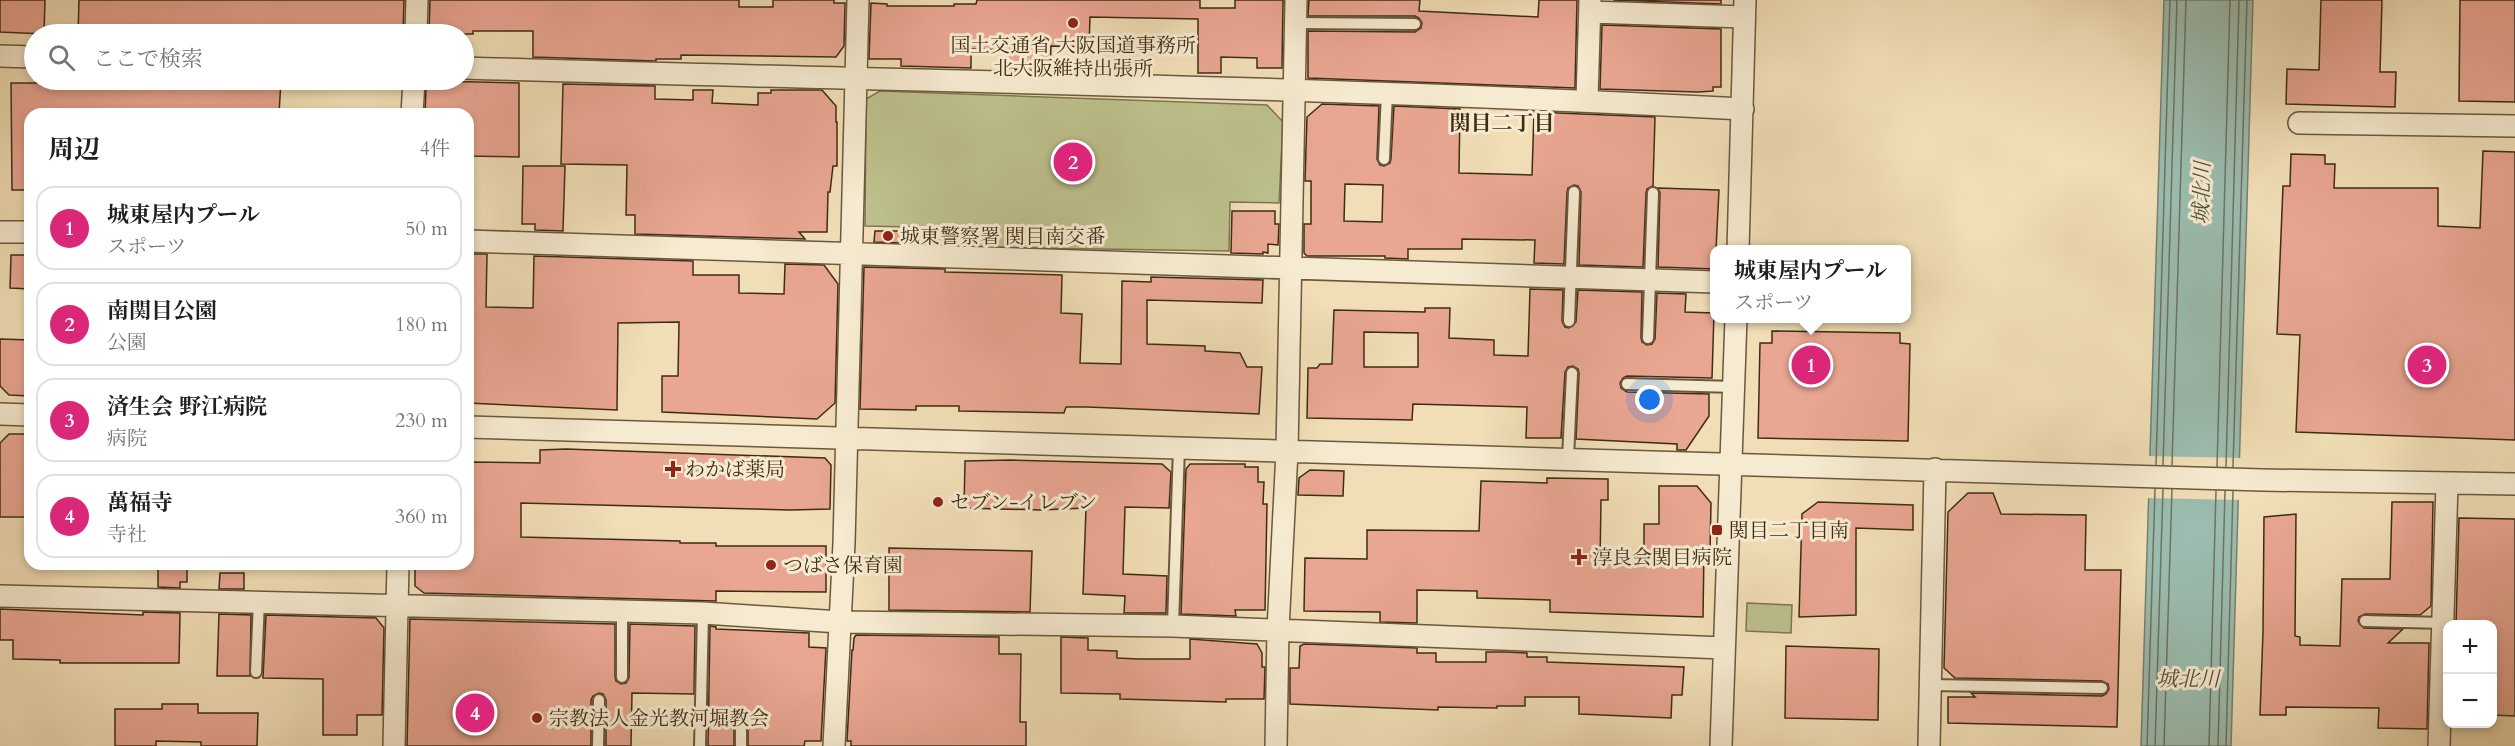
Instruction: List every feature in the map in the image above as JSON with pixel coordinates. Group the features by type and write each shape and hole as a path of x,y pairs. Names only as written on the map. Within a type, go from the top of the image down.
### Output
{"street":[{"path":"416,24 417,0"},
{"path":"834,746 844,543 858,0"},
{"path":"1276,746 1278,630 1287,451 1296,0"},
{"path":"1587,100 1590,6 1744,8 1738,245"},
{"path":"0,56 24,57"},
{"path":"474,68 1295,90 1587,100 1743,109"},
{"path":"412,108 413,90"},
{"path":"2300,123 2515,126"},
{"path":"0,232 24,232"},
{"path":"474,241 1710,282"},
{"path":"1721,746 1733,465 1736,323"},
{"path":"0,414 24,415"},
{"path":"474,427 846,440 1179,447 2263,480 2515,484"},
{"path":"1929,746 1935,469"},
{"path":"2443,620 2447,484"},
{"path":"394,746 398,570"},
{"path":"0,596 703,613 840,622 1173,626 1724,648"},
{"path":"2439,746 2443,623"}],"lane":[{"path":"1296,22 1415,24"},
{"path":"1384,159 1387,93"},
{"path":"1569,321 1574,192"},
{"path":"1648,338 1653,194"},
{"path":"1568,458 1572,373"},
{"path":"1627,384 1735,387"},
{"path":"1173,626 1179,447"},
{"path":"256,672 259,601"},
{"path":"621,677 622,612"},
{"path":"700,746 703,613"},
{"path":"2365,621 2443,623"},
{"path":"1930,685 2102,688"},
{"path":"598,746 599,700"},
{"path":"741,731 741,746"}],"green space":[{"path":"880,91 1267,105 1283,122 1279,203 1230,202 1229,251 911,246 911,227 865,226 866,99"},
{"path":"1747,603 1792,605 1791,633 1746,631"}],"water":[{"name":"城北川","path":"2164,0 2253,0 2231,746 2141,746"}],"pier":[{"path":"2147,456 2243,458 2241,500 2146,498"}],"building":[{"path":"0,0 45,0 44,24 24,24 24,33 0,32"},
{"path":"79,0 404,0 403,24 78,24"},
{"path":"430,0 739,0 739,7 773,7 773,0 834,0 834,3 845,3 844,46 836,57 681,55 681,59 656,59 656,61 533,57 533,31 474,31 474,24 429,24"},
{"path":"977,0 1200,0 1200,8 1235,8 1235,0 1283,0 1282,68 1257,68 1257,58 1221,57 1221,73 1198,73 1198,19 1090,17 1089,47 1051,46 1050,71 1006,69 1007,50 971,49 971,68 901,66 901,59 869,59 871,3 887,4 887,6 954,6 954,4 976,4"},
{"path":"1309,0 1420,0 1419,11 1538,17 1539,0 1577,0 1575,88 1308,78 1308,31 1415,32 1421,28 1422,23 1415,16 1308,16"},
{"path":"1613,0 1721,0 1721,4"},
{"path":"2321,0 2382,0 2380,72 2396,72 2395,107 2286,104 2287,69 2319,70"},
{"path":"2460,0 2515,0 2515,102 2459,101"},
{"path":"1602,25 1721,29 1721,87 1713,87 1713,91 1698,92 1600,89"},
{"path":"474,82 519,83 519,157 474,156 474,108 425,108 426,90 474,90"},
{"path":"11,83 24,83 24,90 280,90 279,108 24,108 24,190 12,190"},
{"path":"563,84 655,86 655,99 693,100 693,90 713,90 712,103 758,105 758,93 771,93 771,90 822,90 836,106 837,122 837,166 833,166 830,192 828,192 827,232 799,232 805,239 635,234 635,215 626,215 627,165 561,164"},
{"path":"1322,104 1379,106 1377,159 1380,165 1384,166 1390,163 1391,159 1394,106 1460,109 1459,173 1532,175 1534,112 1655,117 1653,186 1647,189 1646,193 1643,267 1579,265 1581,192 1578,186 1574,185 1568,188 1567,192 1564,264 1534,263 1535,240 1462,239 1462,249 1408,249 1408,259 1385,258 1385,256 1307,256 1304,253 1304,224 1311,224 1311,181 1305,181 1307,117","holes":["1345,184 1383,185 1382,222 1344,221"]},
{"path":"2483,151 2515,152 2515,440 2296,432 2300,335 2277,334 2283,186 2290,186 2291,154 2325,155 2325,164 2335,164 2334,188 2438,188 2438,226 2480,228"},
{"path":"523,166 565,166 563,231 535,230 535,224 522,224"},
{"path":"1658,188 1719,190 1716,245 1710,245 1710,269 1658,267 1660,193"},
{"path":"1232,211 1275,211 1275,224 1279,224 1278,245 1268,244 1268,253 1263,252 1263,254 1231,253"},
{"name":"城東警察署 関目南交番","path":"875,231 902,231 902,243 874,242"},
{"path":"474,254 487,254 486,307 533,308 534,256 693,261 693,275 739,275 739,293 784,294 785,264 824,265 838,284 835,403 817,419 662,412 662,376 678,376 679,322 618,323 617,410 474,403"},
{"path":"11,255 24,255 24,289 10,288"},
{"path":"864,267 1062,275 1061,313 1082,314 1080,363 1121,364 1122,281 1151,282 1151,277 1263,280 1262,303 1147,300 1147,344 1205,346 1205,351 1240,353 1247,367 1262,367 1259,414 1087,407 1066,407 1064,413 959,411 959,406 916,406 916,410 860,409"},
{"path":"1530,289 1563,290 1562,321 1565,327 1569,328 1576,322 1578,290 1642,292 1641,338 1642,342 1647,345 1652,344 1655,339 1657,293 1686,294 1685,312 1710,313 1710,323 1714,323 1712,378 1627,376 1620,383 1621,388 1627,392 1709,394 1709,416 1686,450 1677,450 1677,444 1576,439 1579,373 1578,369 1573,366 1568,367 1565,372 1561,438 1526,438 1527,407 1413,404 1412,420 1307,418 1308,368 1317,368 1320,364 1332,364 1334,310 1425,312 1425,308 1450,308 1449,338 1494,340 1494,355 1528,356","holes":["1364,332 1418,333 1418,367 1364,367"]},
{"path":"1772,331 1900,333 1900,343 1910,344 1908,441 1758,438 1760,343 1772,343"},
{"path":"0,339 24,340 24,396 9,395 0,386"},
{"path":"9,434 24,434 24,517 0,517 0,443"},
{"path":"540,450 825,458 831,465 830,509 521,503 521,537 680,541 680,543 716,543 716,546 826,546 826,592 716,591 716,601 424,593 415,586 415,570 474,570 474,462 540,463"},
{"path":"965,461 1162,464 1171,472 1169,508 1125,507 1123,574 1167,576 1166,613 1124,613 1125,596 1083,594 1086,508 1040,510 964,508"},
{"path":"1190,464 1245,464 1245,467 1258,467 1258,482 1264,482 1263,504 1267,504 1265,610 1235,610 1236,616 1181,614 1186,469"},
{"path":"1310,470 1344,471 1343,496 1298,495 1299,478"},
{"path":"1547,478 1608,479 1608,500 1601,500 1600,562 1644,563 1644,524 1659,524 1659,486 1697,486 1711,503 1710,551 1704,551 1703,617 1550,612 1550,600 1477,598 1477,591 1417,590 1417,623 1380,622 1380,612 1304,611 1305,558 1367,559 1367,530 1479,531 1481,481 1547,483"},
{"path":"1968,493 1993,493 2001,514 2086,515 2085,570 2121,570 2117,727 1948,723 1948,697 1975,697 1971,693 2102,696 2109,689 2108,684 2102,681 1955,678 1944,668 1948,512"},
{"path":"1818,502 1913,505 1913,530 1856,528 1856,615 1799,617 1802,514"},
{"path":"2392,502 2433,502 2431,606 2420,615 2365,614 2359,617 2358,621 2364,628 2403,629 2388,643 2429,643 2427,729 2378,728 2379,708 2286,707 2286,715 2260,715 2264,517 2296,514 2295,636 2300,637 2300,645 2340,646 2342,579 2390,579"},
{"path":"2459,518 2515,519 2515,716 2497,715 2497,620 2456,620"},
{"path":"889,548 1032,551 1030,612 889,610"},
{"path":"158,570 187,570 187,582 180,582 180,588 158,587"},
{"path":"220,573 244,573 244,589 219,589"},
{"path":"0,609 143,615 143,612 180,613 179,663 60,663 60,660 13,659 13,640 0,640"},
{"path":"219,614 251,615 250,676 217,676"},
{"path":"266,615 376,618 384,628 382,715 357,715 357,735 323,735 323,679 263,678"},
{"path":"410,619 615,624 615,677 616,681 621,684 626,683 629,678 630,624 695,626 694,694 632,693 631,746 606,746 606,700 603,694 599,693 591,700 591,746 407,746"},
{"path":"710,626 716,629 809,633 809,647 826,648 821,741 805,741 804,746 748,746 748,728 740,724 734,728 734,746 708,746"},
{"path":"856,635 999,637 999,654 1021,654 1020,722 1026,722 1026,746 851,746 851,741 847,741 852,650"},
{"path":"1061,637 1088,638 1088,650 1117,651 1117,658 1138,659 1190,659 1190,639 1257,644 1262,653 1262,667 1265,667 1264,699 1226,699 1226,702 1120,699 1120,694 1061,693"},
{"path":"1304,644 1417,648 1417,653 1436,653 1436,662 1486,662 1486,652 1507,652 1527,653 1527,657 1547,657 1547,662 1684,667 1682,695 1672,695 1671,718 1579,714 1579,697 1525,697 1525,706 1438,707 1438,710 1290,704 1290,668 1299,668 1300,646"},
{"path":"1786,646 1879,649 1878,720 1785,718"},
{"path":"162,704 198,704 198,713 258,713 257,746 201,746 201,742 156,741 156,746 115,746 115,709 162,709"}],"place":[{"name":"国土交通省 大阪国道事務所 北大阪維持出張所","path":"1073,23"},
{"name":"南関目公園","path":"1073,162"},
{"name":"城東警察署 関目南交番","path":"888,236"},
{"name":"城東屋内プール","path":"1811,365"},
{"name":"済生会 野江病院","path":"2427,365"},
{"name":"わかば薬局","path":"673,469"},
{"name":"セブン-イレブン","path":"938,502"},
{"name":"関目二丁目南","path":"1717,530"},
{"name":"淳良会関目病院","path":"1579,557"},
{"name":"つばさ保育園","path":"771,565"},
{"name":"萬福寺","path":"475,713"},
{"name":"宗教法人金光教河堀教会","path":"537,718"}],"district":[{"name":"関目二丁目","path":"1502,123"}]}
